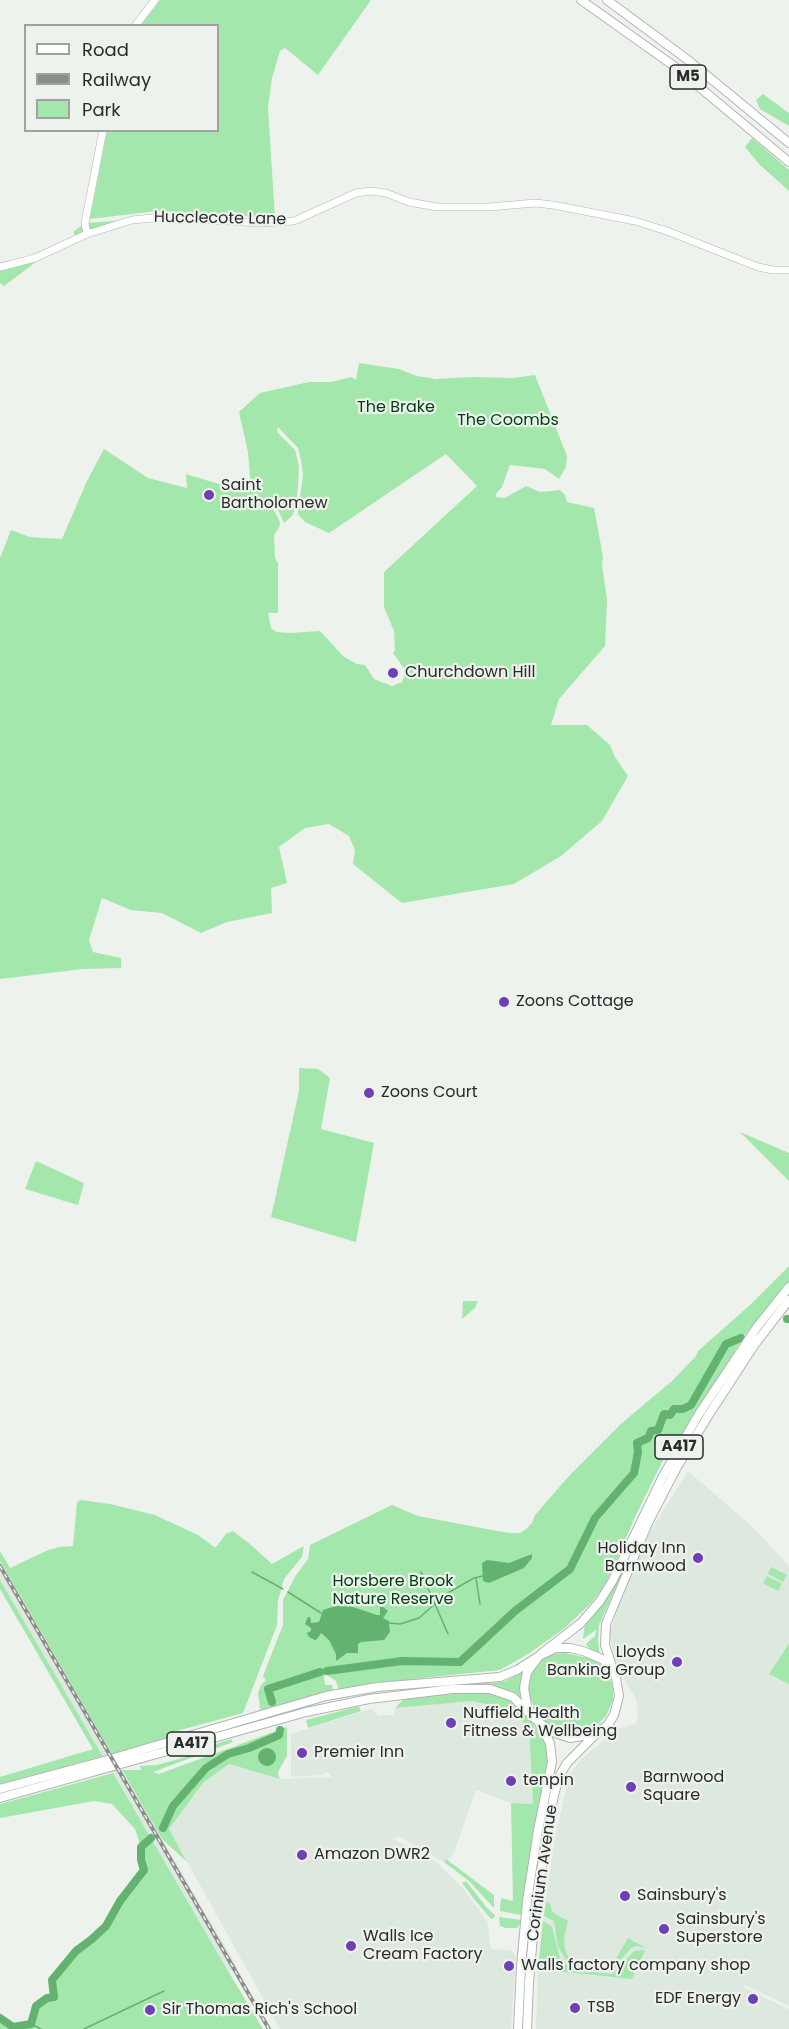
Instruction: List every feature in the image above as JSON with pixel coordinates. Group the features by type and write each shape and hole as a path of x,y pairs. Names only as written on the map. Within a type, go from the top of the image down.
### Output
{"highway":[{"name":"M5","path":"581,0 674,66 789,162"},
{"name":"M5","path":"607,0 688,60 789,143"},
{"name":"A417","path":"0,1790 326,1696 377,1687 500,1677 517,1670 581,1623 605,1594 663,1476 699,1414 757,1327 789,1287"},
{"name":"A417","path":"613,1669 605,1645 606,1624 648,1523 676,1469 708,1416 755,1344 789,1300"},
{"path":"556,1648 570,1648 602,1659 613,1669 618,1684 618,1705 610,1723 598,1732 581,1738 564,1737 550,1731 537,1721 527,1706 524,1688 527,1672 540,1655 556,1648"},
{"name":"A417","path":"0,1798 306,1712 369,1699 453,1689 490,1689 513,1697 537,1721"},
{"name":"Corinium Avenue","path":"518,2029 527,1901 552,1762 550,1743 537,1721"},
{"name":"Corinium Avenue","path":"527,2029 536,1901 554,1795 567,1763 598,1732"}],"street":[{"path":"137,24 155,0"},
{"path":"87,234 85,223 103,132"},
{"name":"Hucclecote Lane","path":"0,267 35,258 87,234 132,220 180,217 260,223 294,221 356,193 371,191 437,207 489,207 535,202 553,204 635,220 758,267 789,270"}],"shaded area":[{"path":"688,1471 753,1527 789,1566 789,1642 770,1673 789,1683 789,2006 745,1985 744,1988 789,2009 789,2029 536,2029 538,1969 546,1896 555,1838 570,1774 580,1760 617,1729 635,1724 638,1715 636,1699 619,1670 609,1635 623,1594 651,1530"},
{"path":"532,1554 532,1558 524,1568 489,1583 483,1581 482,1563 487,1560 509,1563"},
{"path":"0,1561 238,1968 228,1971 0,1580"},
{"path":"336,1606 353,1607 377,1615 380,1615 380,1607 383,1607 388,1611 383,1618 389,1621 390,1632 384,1640 361,1642 358,1644 358,1653 347,1653 336,1661 336,1654 329,1640 321,1633 315,1640 309,1637 307,1633 311,1631 311,1628 305,1624 308,1617 311,1623 319,1622 323,1610"},
{"path":"473,1701 512,1711 529,1728 533,1804 511,1803 476,1790 453,1855 444,1862 398,1836 394,1839 436,1862 462,1887 487,1921 491,1949 511,1950 516,1957 511,2029 280,2029 169,1829 203,1783 229,1764 280,1779 332,1777 327,1772 321,1775 291,1777 291,1734 372,1709 378,1716 394,1715 395,1708"},
{"path":"267,1748 275,1753 276,1757 271,1765 267,1766 259,1761 258,1757 263,1749"}],"green space":[{"path":"160,0 371,0 318,75 285,48 280,51 272,78 268,107 275,218 157,211 90,219 107,132 219,132 219,24 142,24"},
{"path":"763,94 789,113 789,126 760,109 756,100"},
{"path":"752,138 789,170 789,191 759,164 745,147"},
{"path":"132,220 77,238 73,232 85,223"},
{"path":"35,258 36,262 4,286 0,283 0,267"},
{"path":"359,363 399,369 417,376 436,379 513,378 535,375 567,456 566,467 559,479 545,469 510,465 496,497 505,498 526,486 540,492 560,490 567,502 594,508 603,557 607,600 605,646 559,699 551,725 587,725 610,745 628,776 602,821 561,856 514,884 402,903 353,864 355,850 349,836 329,824 305,828 279,847 287,883 271,888 272,913 227,922 201,933 162,913 131,910 102,898 89,940 93,952 121,958 121,968 83,969 0,979 0,558 11,530 30,537 62,539 87,481 104,449 148,478 187,488 186,474 232,488 251,489 248,452 239,412 260,393 309,382 331,382 351,377 356,380","holes":["278,427 298,448 303,475 298,514 305,522 329,533 446,454 477,486 384,572 384,607 394,631 395,650 393,653 406,671 402,682 392,686 374,679 365,665 357,664 344,657 320,631 291,633 276,632 271,628 268,613 278,613 278,563 275,558 274,535 280,522 270,503 264,502 265,499 273,499 284,523 292,516 298,488 299,466 295,450 277,432"]},
{"path":"299,1068 318,1069 330,1078 321,1129 374,1143 356,1242 271,1217 299,1091"},
{"path":"740,1132 789,1153 789,1181"},
{"path":"36,1161 84,1183 78,1205 25,1189"},
{"name":"Horsbere Brook Nature Reserve","path":"789,1266 789,1282 743,1337 679,1445 670,1446 603,1587 592,1602 565,1628 500,1670 339,1690 336,1681 327,1675 324,1676 325,1685 332,1685 333,1691 260,1710 258,1693 266,1680 263,1676 283,1625 283,1600 296,1575 308,1559 310,1545 392,1505 418,1516 509,1533 520,1533 532,1523 535,1515 569,1476 622,1423 672,1381 698,1351 750,1305"},
{"path":"789,1292 789,1296 759,1334 641,1532 599,1625 600,1656 591,1651 586,1644 595,1636 596,1630 583,1639 585,1622 688,1437 754,1336"},
{"path":"463,1301 478,1301 475,1308 462,1319"},
{"path":"81,1500 110,1504 155,1515 198,1535 214,1547 226,1534 233,1531 272,1564 304,1546 302,1557 284,1579 278,1601 277,1625 243,1713 173,1732 176,1736 112,1754 0,1561 0,1551 10,1568 46,1551 73,1546 77,1502"},
{"path":"771,1567 787,1575 783,1582 768,1574"},
{"path":"767,1576 782,1584 778,1591 763,1583"},
{"path":"0,1580 103,1756 0,1784 0,1777 93,1749 0,1589"},
{"path":"789,1643 789,1684 769,1674"},
{"path":"565,1653 588,1658 602,1665 613,1686 613,1700 606,1716 596,1726 582,1732 562,1731 547,1723 536,1711 527,1691 529,1675 540,1660 552,1654"},
{"path":"523,1671 520,1688 522,1701 498,1687 463,1686 463,1683 505,1681"},
{"path":"484,1690 509,1698 525,1713 548,1746 550,1760 521,1915 500,1911 500,1907 501,1898 513,1901 511,1803 533,1804 529,1728 512,1711 473,1701 395,1708 404,1699"},
{"path":"359,1707 361,1711 308,1728 306,1720"},
{"path":"287,1727 287,1756 279,1770 280,1779 229,1764 203,1783 169,1829 187,1862 162,1839 122,1770 141,1770 140,1766 157,1765 186,1757 194,1751 231,1739 233,1742 153,1772 159,1774"},
{"path":"113,1773 263,2029 0,2029 0,2018 13,2027 31,2024 36,2006 54,1997 52,1980 76,1951 106,1926 120,1901 144,1870 141,1847 135,1829 112,1804 94,1801 0,1818 0,1804"},
{"path":"446,1859 494,1895 494,1908 469,1881 444,1862"},
{"path":"466,1881 495,1915 494,1918 491,1919 474,1899 462,1883"},
{"path":"546,1902 550,1903 552,1911 568,1921 564,1938 565,1948 567,1955 575,1964 574,1967 558,1947 554,1921 544,1916"},
{"path":"499,1917 522,1920 517,1928 506,1928 500,1926"},
{"path":"543,1921 552,1927 560,1958 574,1970 613,1974 634,1951 645,1950 632,1979 538,1969"},
{"path":"628,1938 646,1948 636,1946 631,1948 612,1970 577,1968 577,1964 604,1968 612,1966"}],"waterway":[{"path":"327,1671 402,1661 460,1662 515,1611 570,1569 595,1518 634,1473 638,1452 637,1443 648,1438 651,1431 658,1430 664,1414 670,1415 674,1409 683,1409 691,1405 726,1344 741,1338"},
{"path":"252,1572 283,1589"},
{"path":"421,1572 448,1634"},
{"path":"389,1623 400,1624 419,1618 446,1594 474,1578 483,1576"},
{"path":"476,1578 480,1604"},
{"path":"288,1592 321,1613"},
{"path":"272,1702 268,1689 320,1672"},
{"path":"163,1828 173,1806 206,1768 228,1754 279,1735 280,1730"},
{"path":"0,2018 13,2027 31,2024 36,2006 47,1998 54,1997 52,1980 76,1951 106,1926 120,1901 144,1870 141,1847 151,1838"},
{"path":"84,2029 164,1991"},
{"path":"31,2024 41,2029"}],"railway":[{"path":"0,1566 269,2029"}],"place":[{"name":"Saint Bartholomew","path":"209,495"},
{"name":"Churchdown Hill","path":"393,673"},
{"name":"Zoons Cottage","path":"504,1002"},
{"name":"Zoons Court","path":"369,1093"},
{"name":"Holiday Inn Barnwood","path":"698,1558"},
{"name":"Lloyds Banking Group","path":"677,1662"},
{"name":"Nuffield Health Fitness & Wellbeing","path":"451,1723"},
{"name":"Premier Inn","path":"302,1753"},
{"name":"tenpin","path":"511,1781"},
{"name":"Barnwood Square","path":"631,1787"},
{"name":"Amazon DWR2","path":"302,1855"},
{"name":"Sainsbury's","path":"625,1896"},
{"name":"Sainsbury's Superstore","path":"664,1929"},
{"name":"Walls Ice Cream Factory","path":"351,1946"},
{"name":"Walls factory company shop","path":"509,1966"},
{"name":"EDF Energy","path":"753,1999"},
{"name":"TSB","path":"575,2008"},
{"name":"Sir Thomas Rich's School","path":"150,2010"}],"park label":[{"name":"The Brake","path":"396,408"},
{"name":"The Coombs","path":"508,421"}]}
